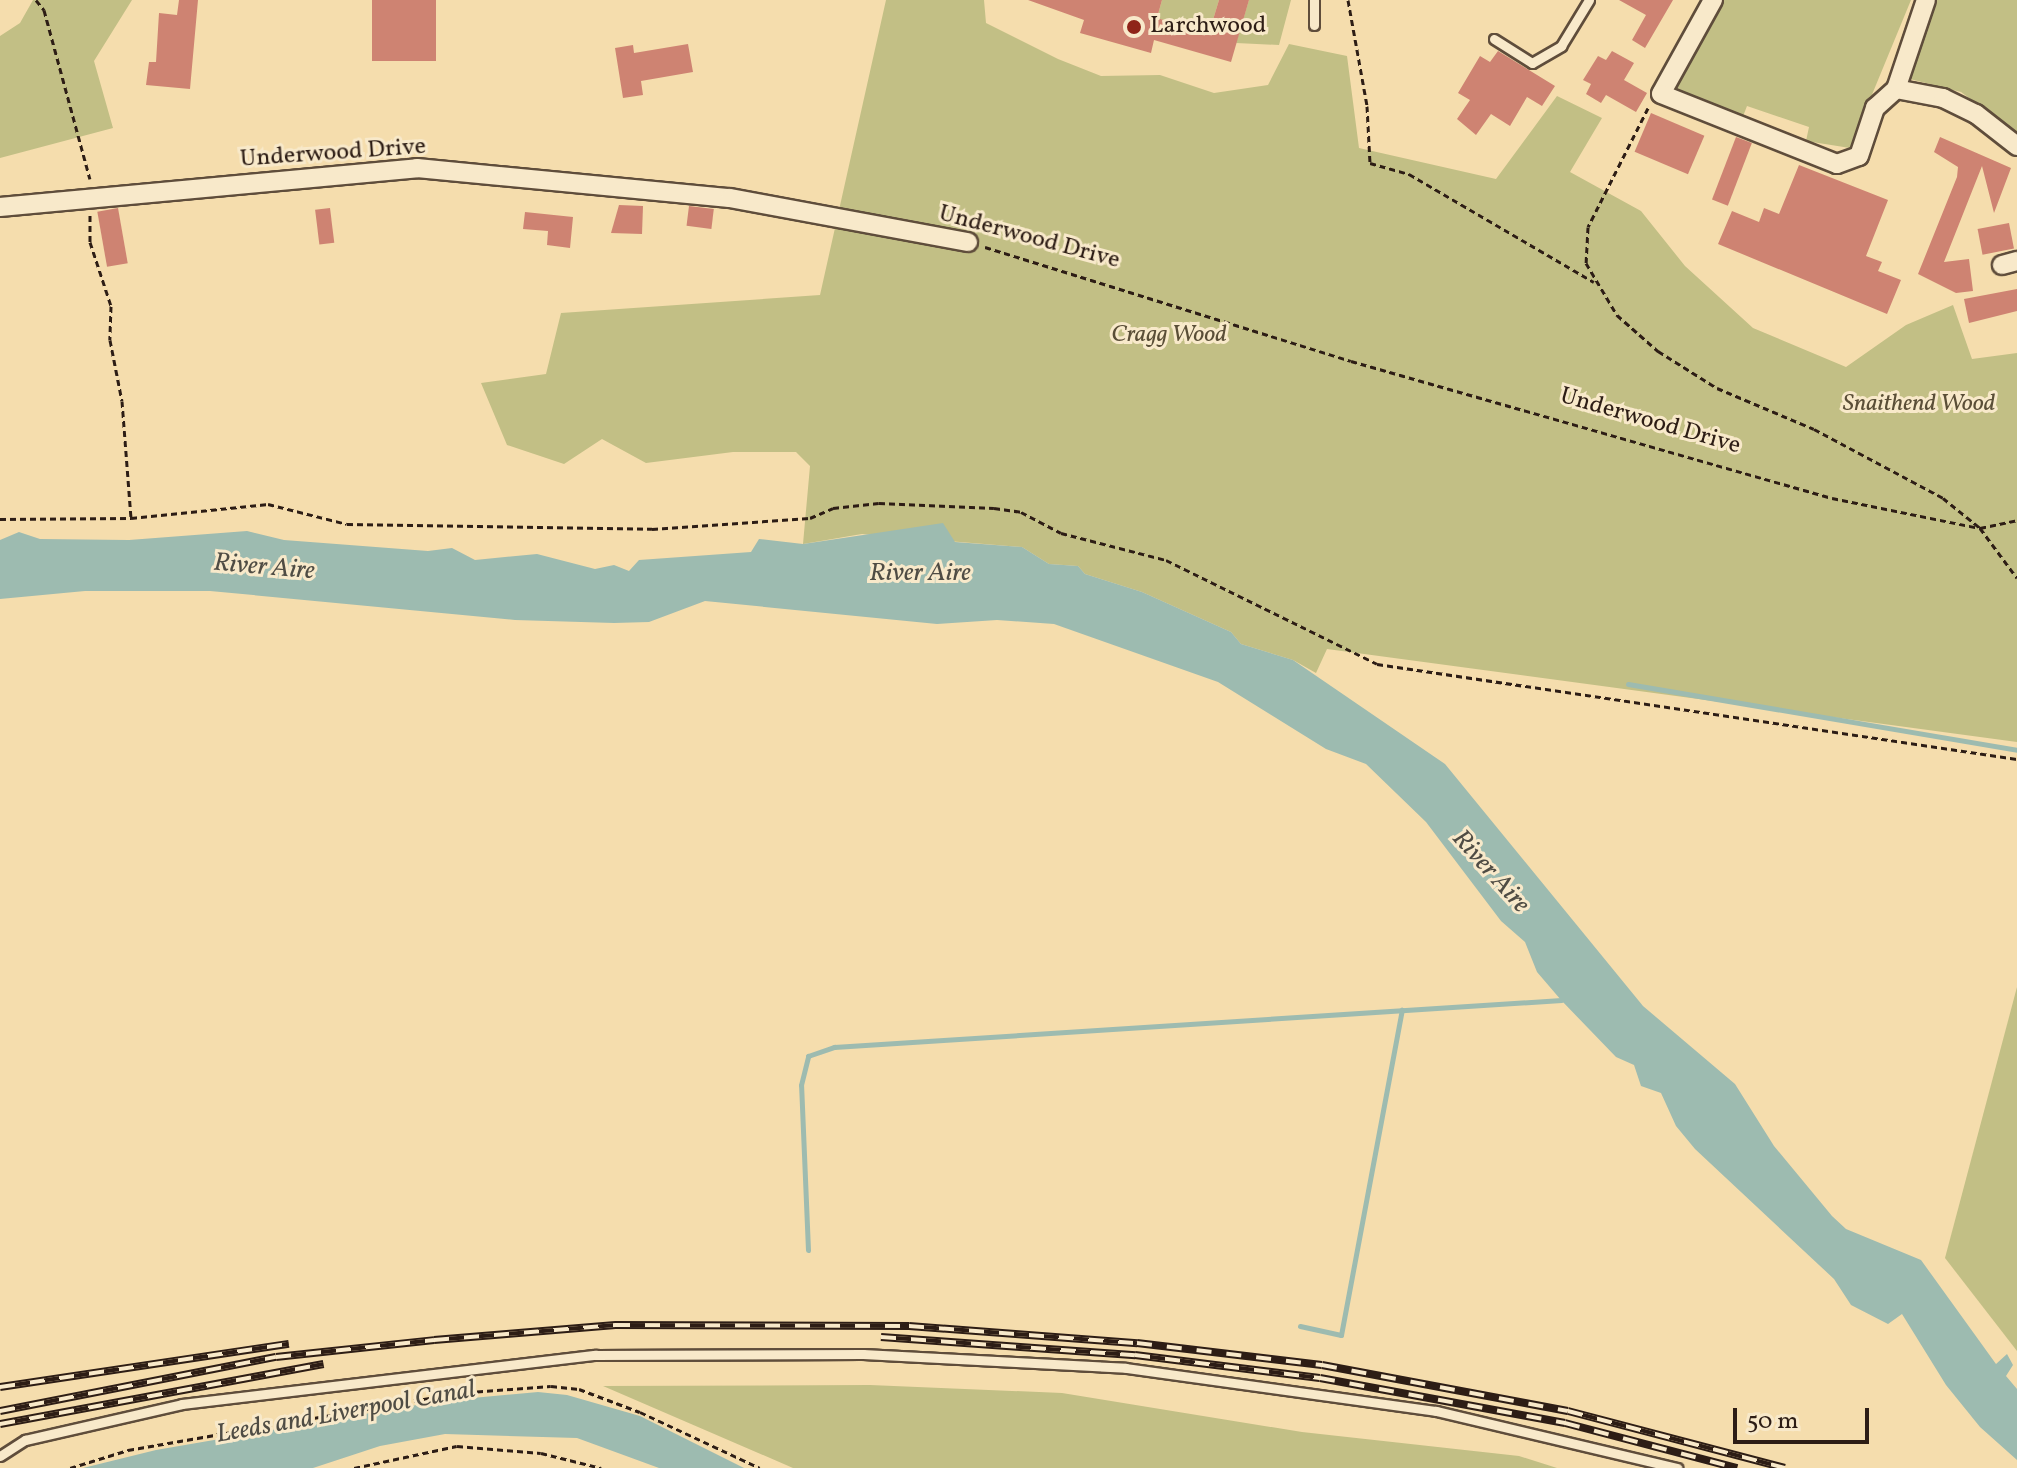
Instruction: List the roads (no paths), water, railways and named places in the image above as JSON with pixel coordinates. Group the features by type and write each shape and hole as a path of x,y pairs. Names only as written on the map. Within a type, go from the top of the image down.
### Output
{"street":[{"path":"1713,0 1661,94 1837,164 1859,156 1875,108 1896,89 1926,0"},
{"path":"1896,89 1943,98 1976,114 2017,146"},
{"name":"Underwood Drive","path":"0,207 417,168 730,198 968,242"}],"lane":[{"path":"1314,0 1314,25"},
{"path":"1494,39 1532,63 1561,46 1589,0"},
{"path":"0,1456 25,1440 182,1404 595,1355 863,1354 1126,1368 1405,1407 1677,1468"}],"water":[{"name":"River Aire","path":"943,523 955,542 1022,547 1049,564 1078,566 1085,574 1142,592 1231,632 1241,644 1293,660 1445,764 1643,1006 1735,1084 1774,1146 1832,1216 1846,1229 1921,1260 1996,1364 2007,1354 2013,1365 2006,1376 2017,1389 2017,1460 1980,1427 1946,1385 1902,1314 1888,1324 1851,1305 1834,1279 1695,1149 1676,1126 1661,1093 1641,1086 1634,1065 1616,1057 1537,972 1525,942 1501,921 1426,822 1366,764 1326,749 1218,682 1054,624 997,620 937,624 705,601 649,622 614,623 515,620 210,591 85,591 0,599 0,540 19,532 40,539 129,540 247,531 284,540 428,551 452,548 475,560 537,554 595,569 614,565 629,571 639,560 751,552 759,539 803,544"},
{"path":"538,1392 567,1395 640,1416 744,1468 659,1468 577,1438 445,1434 380,1446 313,1468 83,1468 156,1450 440,1401"}],"waterway":[{"path":"1628,684 2017,750"},
{"path":"808,1250 801,1085 808,1056 834,1047 1561,1000"},
{"path":"1300,1326 1341,1335 1402,1010"}],"railway":[{"path":"0,1411 276,1357 434,1340 615,1325 909,1326 1137,1343 1322,1365 1568,1411 1785,1468"},
{"path":"881,1337 1135,1355 1320,1378 1565,1423 1737,1468"},
{"path":"0,1387 289,1344"},
{"path":"0,1424 323,1364"}],"place":[{"name":"Larchwood","path":"1134,27"}],"park label":[{"name":"Cragg Wood","path":"1169,336"},
{"name":"Snaithend Wood","path":"1919,405"}],"water label":[{"name":"Leeds and Liverpool Canal","path":"346,1413"}]}
